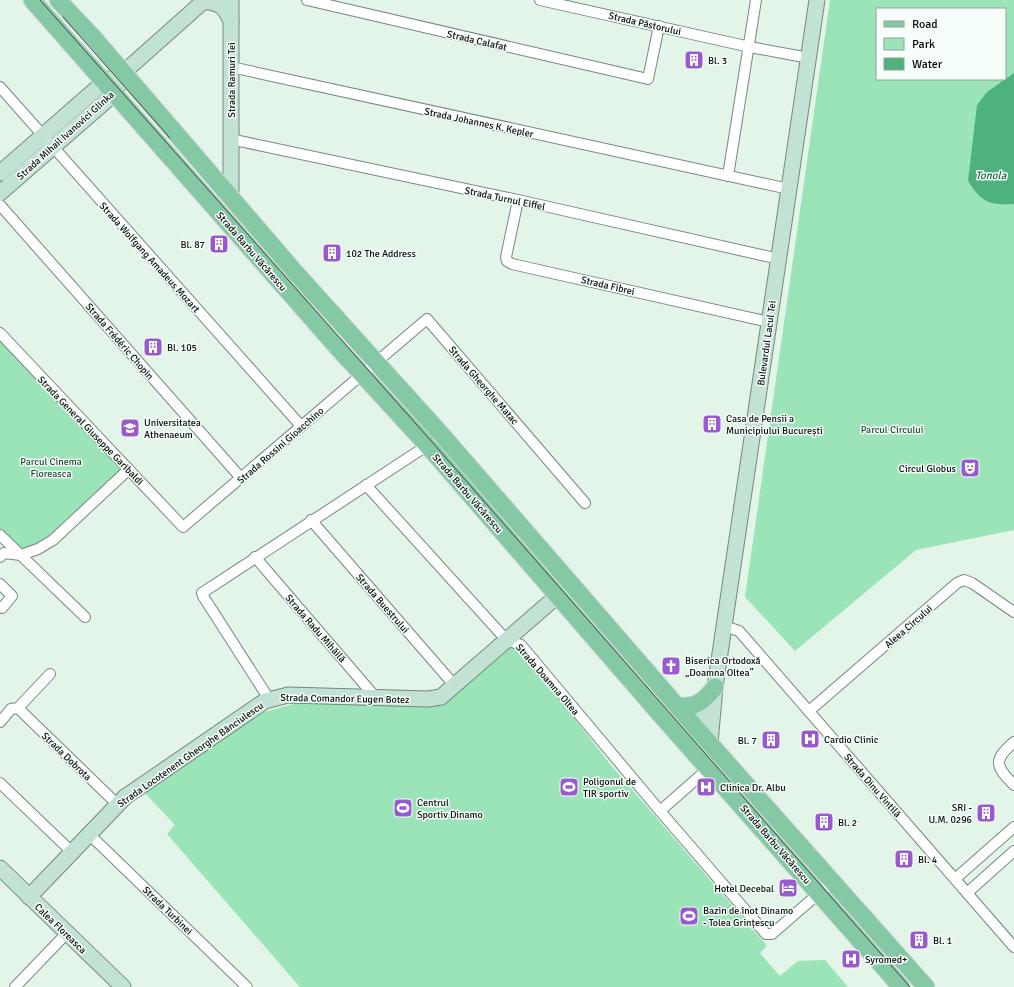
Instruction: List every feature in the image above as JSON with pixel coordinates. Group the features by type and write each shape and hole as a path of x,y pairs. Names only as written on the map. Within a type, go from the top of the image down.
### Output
{"main road":[{"name":"Strada Barbu Văcărescu","path":"32,0 362,374 427,445 557,596 902,987"},
{"name":"Strada Barbu Văcărescu","path":"58,0 231,198 442,435 697,729 926,987"},
{"path":"677,706 692,706 702,702 715,687"}],"street":[{"name":"Strada Ramuri Tei","path":"231,0 231,198"},
{"name":"Strada Calafat","path":"307,0 648,80 659,26"},
{"name":"Strada Păstorului","path":"540,0 750,47 809,58"},
{"path":"728,176 750,47 756,0"},
{"name":"Bulevardul Lacul Tei","path":"710,743 715,687 817,0"},
{"name":"Strada Mihail Ivanovici Glinka","path":"0,193 53,147 123,73 204,1"},
{"path":"204,1 215,3 225,8 231,20"},
{"name":"Strada Johannes K. Kepler","path":"231,67 789,189"},
{"name":"Strada Wolfgang Amadeus Mozart","path":"0,87 301,426"},
{"name":"Strada Mihail Ivanovici Glinka","path":"0,173 42,135 110,88"},
{"name":"Strada Turnul Eiffel","path":"230,139 518,200 779,259"},
{"path":"214,177 222,174 230,160"},
{"name":"Strada Fibrei","path":"518,200 506,257 507,261 512,264 769,322"},
{"name":"Strada Frédéric Chopin","path":"0,204 241,478"},
{"name":"Strada Gheorghe Matac","path":"376,362 427,319 586,503"},
{"name":"Strada General Giuseppe Garibaldi","path":"0,333 183,527"},
{"name":"Strada Rossini Gioacchino","path":"183,527 376,362"},
{"name":"Strada Comandor Eugen Botez","path":"442,435 256,556 202,593 269,700 288,695 377,699 434,699 447,693 571,584"},
{"path":"0,557 4,552 21,555 38,549 66,529 129,469"},
{"name":"Strada Doamna Oltea","path":"366,485 507,640 521,645 660,811 766,934 772,934 833,881"},
{"name":"Strada Buestrului","path":"311,520 455,686"},
{"path":"0,535 84,617"},
{"name":"Strada Radu Mihăilă","path":"256,556 377,699"},
{"name":"Aleea Circului","path":"808,711 957,583 964,580 972,583 1014,612"},
{"path":"0,584 12,596 1,608"},
{"name":"Strada Dinu Vintilă","path":"724,626 739,631 1014,947"},
{"path":"0,722 12,709 18,708 50,674"},
{"name":"Bulevardul Lacul Tei","path":"704,762 696,737 697,729 715,687"},
{"name":"Strada Locotenent Gheorghe Bănciulescu","path":"29,897 117,804 174,763 269,700"},
{"name":"Strada Dobrota","path":"18,708 117,804"},
{"path":"1014,742 1004,751 997,763 1000,770 1014,784"},
{"path":"660,811 704,762 710,743"},
{"path":"0,783 72,852"},
{"path":"955,879 1014,827"},
{"name":"Strada Turbinei","path":"89,834 246,987"},
{"path":"967,892 1014,851"},
{"name":"Calea Floreasca","path":"0,868 123,987"},
{"path":"15,987 67,933"}],"green space":[{"name":"Parcul Circului","path":"830,0 1014,0 1014,530 916,550 795,651 745,597"},
{"name":"Parcul Cinema Floreasca","path":"0,338 122,469 52,535 42,542 22,550 0,529"},
{"name":"Centrul Sportiv Dinamo","path":"512,646 519,648 610,764 767,946 760,953 780,976 798,961 825,960 848,987 300,987 167,834 175,825 142,790 257,714 301,702 439,705 448,701"}],"water":[{"name":"Tonola","path":"1014,73 1014,204 998,204 982,198 968,181 977,105 987,92"}],"tram line":[{"path":"40,0 432,442 910,987"},
{"path":"63,17 170,138"}],"place":[{"name":"Bl. 3","path":"694,60"},
{"name":"Bl. 87","path":"219,244"},
{"name":"102 The Address","path":"332,253"},
{"name":"Bl. 105","path":"153,347"},
{"name":"Casa de Pensii a Municipiului București","path":"712,424"},
{"name":"Universitatea Athenaeum","path":"130,428"},
{"name":"Circul Globus","path":"970,468"},
{"name":"Biserica Ortodoxă „Doamna Oltea”","path":"671,666"},
{"name":"Cardio Clinic","path":"810,739"},
{"name":"Bl. 7","path":"771,740"},
{"name":"Poligonul de TIR sportiv","path":"569,787"},
{"name":"Clinica Dr. Albu","path":"706,787"},
{"name":"Centrul Sportiv Dinamo","path":"403,808"},
{"name":"SRI - U.M. 0296","path":"986,813"},
{"name":"Bl. 2","path":"824,822"},
{"name":"Bl. 4","path":"904,859"},
{"name":"Hotel Decebal","path":"788,888"},
{"name":"Bazin de înot Dinamo - Tolea Grințescu","path":"689,916"},
{"name":"Bl. 1","path":"919,940"},
{"name":"Syromed+","path":"851,959"}]}
